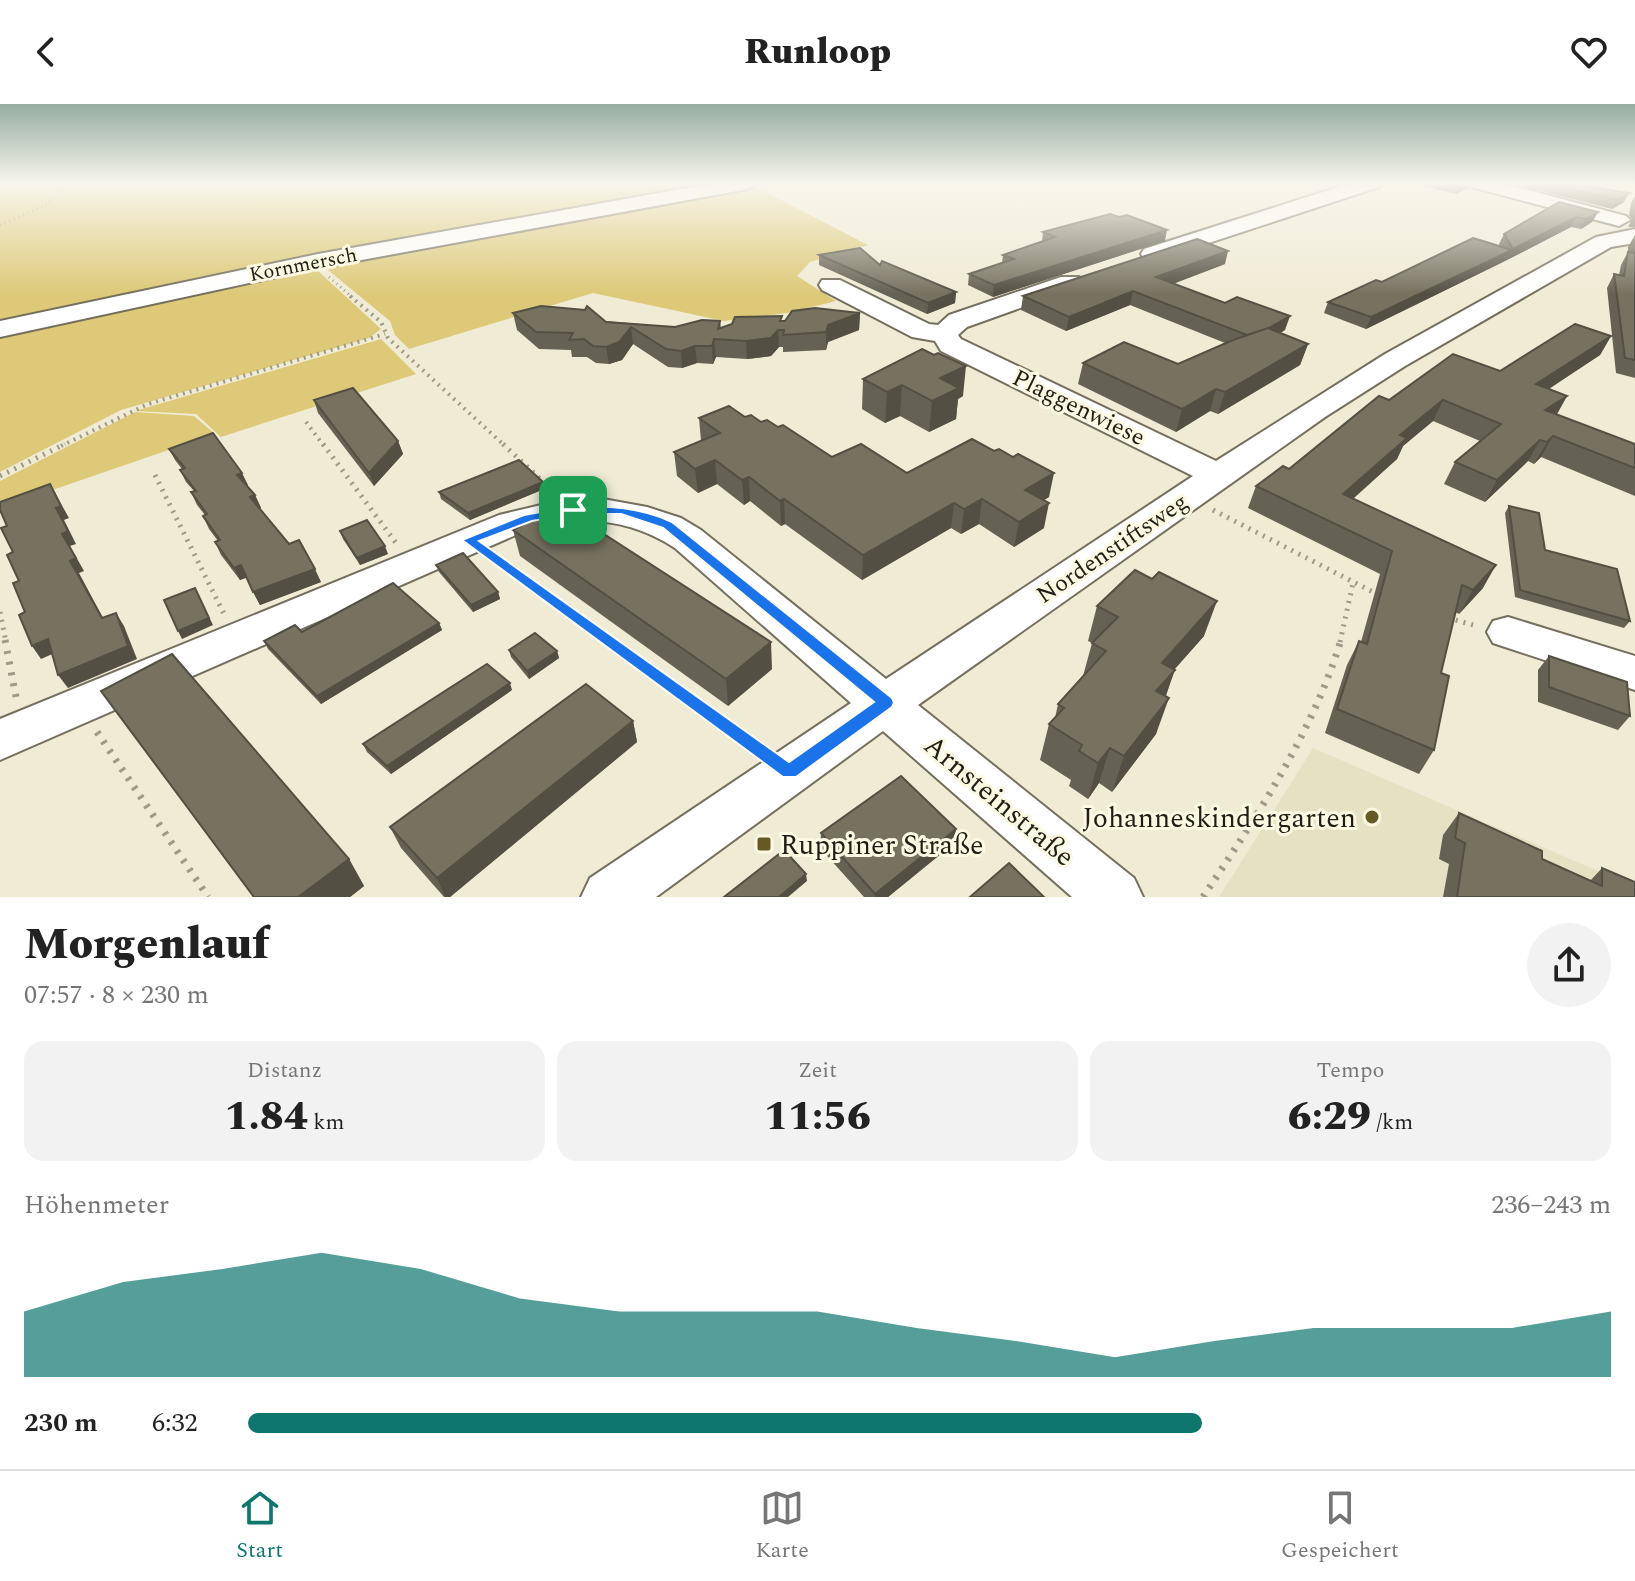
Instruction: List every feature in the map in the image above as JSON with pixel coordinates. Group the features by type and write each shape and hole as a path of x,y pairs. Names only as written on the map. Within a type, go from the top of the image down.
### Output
{"street":[{"name":"Kornmersch","path":"0,329 318,261 544,220"},
{"path":"1126,263 1258,220"},
{"path":"1601,220 1627,228"},
{"name":"Nordenstiftsweg","path":"610,897 886,703 1314,410 1407,353 1627,228"},
{"path":"944,334 958,321 1099,272"},
{"name":"Plaggenwiese","path":"831,285 922,331 944,334 951,345 1203,486"},
{"path":"11,736 469,540 520,520 573,510 621,510 651,517 667,525 886,703"},
{"path":"1508,632 1635,673"},
{"name":"Arnsteinstraße","path":"886,703 1114,897"}],"path":[{"path":"318,261 336,285 381,322 385,334 573,510"},
{"path":"0,476 148,404 385,334"},
{"path":"306,422 412,564"},
{"path":"155,475 236,639"},
{"path":"1203,486 1353,583 1375,593"},
{"path":"469,540 789,772"},
{"path":"1203,897 1296,750 1328,677 1349,616 1353,583"},
{"path":"0,612 11,736"},
{"path":"1440,615 1508,632"},
{"path":"79,706 208,897"}],"shaded area":[{"path":"0,220 542,220 0,325"},
{"path":"561,220 820,220 868,245 810,262 797,276 836,301 787,313 724,321 593,293 409,349 395,335 390,321 328,270 339,259"},
{"path":"305,266 317,270 381,329 369,338 121,410 0,472 0,332"},
{"path":"381,339 416,374 221,437 196,414 135,411"},
{"path":"135,412 194,416 215,434 0,508 0,481"},
{"name":"Johanneskindergarten","path":"1313,748 1635,887 1635,897 1219,897"}],"building":[{"path":"1088,220 1140,220 1167,230 994,285 969,274 1014,259 1003,255 1055,237 1043,232"},
{"path":"1528,220 1570,220 1513,249 1504,234"},
{"path":"1473,238 1512,250 1371,317 1328,302 1376,280 1382,282"},
{"path":"1197,239 1228,251 1156,277 1225,303 1237,297 1290,316 1267,329 1247,335 1133,291 1069,317 1023,296"},
{"path":"860,248 880,265 882,261 956,292 928,303 819,255"},
{"path":"1628,252 1635,253 1635,360 1625,358 1614,274 1624,276"},
{"path":"541,306 585,310 587,306 606,322 675,327 702,320 720,321 718,329 732,324 735,317 782,316 780,321 785,321 792,311 815,308 860,313 828,325 826,332 783,335 784,330 778,330 771,338 746,341 714,339 712,346 695,346 681,351 666,349 631,327 619,342 606,347 593,346 584,339 569,340 573,333 536,332 513,313"},
{"path":"1575,324 1611,336 1536,384 1567,396 1545,410 1635,444 1635,468 1553,436 1547,442 1540,440 1497,480 1455,462 1501,424 1443,400 1400,435 1407,438 1343,494 1496,565 1473,590 1462,585 1441,673 1449,676 1434,750 1337,709 1359,641 1367,644 1392,551 1256,486 1283,466 1289,469 1379,396 1389,400 1453,354 1500,371"},
{"path":"1268,328 1308,344 1225,392 1216,389 1182,409 1083,363 1124,342 1178,364"},
{"path":"922,349 966,366 940,378 959,388 932,401 902,385 887,392 863,379"},
{"path":"353,388 398,441 369,473 314,400"},
{"path":"729,406 745,417 751,415 761,422 767,420 778,427 783,425 832,457 861,444 907,473 972,439 994,451 999,449 1013,457 1018,454 1054,473 1025,490 1049,503 1019,522 982,499 964,509 954,503 863,555 749,477 742,480 715,460 695,469 674,452 720,433 699,418"},
{"path":"213,433 242,473 237,475 255,495 250,497 289,544 299,540 315,569 253,592 241,565 234,568 215,542 220,540 191,492 196,491 180,470 185,468 169,449"},
{"path":"519,460 543,482 468,513 439,492"},
{"path":"50,484 61,506 56,508 68,531 62,534 76,558 70,561 102,618 116,613 128,646 58,675 48,639 32,646 19,615 25,612 13,583 19,581 7,555 13,552 1,528 7,526 0,510 0,502"},
{"path":"559,505 771,642 726,679 513,530"},
{"path":"1509,506 1539,513 1545,550 1617,569 1630,621 1520,590"},
{"path":"367,520 385,546 357,558 340,531"},
{"path":"463,553 498,592 471,605 436,565"},
{"path":"1135,570 1152,579 1159,572 1217,601 1162,663 1175,670 1156,691 1169,698 1124,756 1110,748 1098,763 1079,751 1082,745 1049,724 1064,708 1058,704 1106,651 1092,643 1118,617 1097,606"},
{"path":"393,583 439,623 317,696 264,641 295,625 302,632"},
{"path":"195,588 209,618 178,631 164,600"},
{"path":"535,633 557,651 527,671 509,650"},
{"path":"172,654 349,859 298,897 254,897 101,691"},
{"path":"1549,656 1627,682 1630,716 1549,687"},
{"path":"487,664 510,683 387,766 363,744"},
{"path":"586,684 633,721 437,878 390,827"},
{"path":"901,776 956,829 875,894 821,833"},
{"path":"1459,813 1542,851 1542,859 1602,886 1602,868 1635,882 1635,897 1457,897 1465,843 1455,838"},
{"path":"784,850 806,874 779,897 724,897"},
{"path":"1009,863 1044,897 970,897"}],"place":[{"name":"Johanneskindergarten","path":"1372,817"},
{"name":"Ruppiner Straße","path":"764,844"}],"route":[{"path":"573,510 621,510 642,514 667,525 886,703 789,772 469,540 529,518 573,510"}]}
